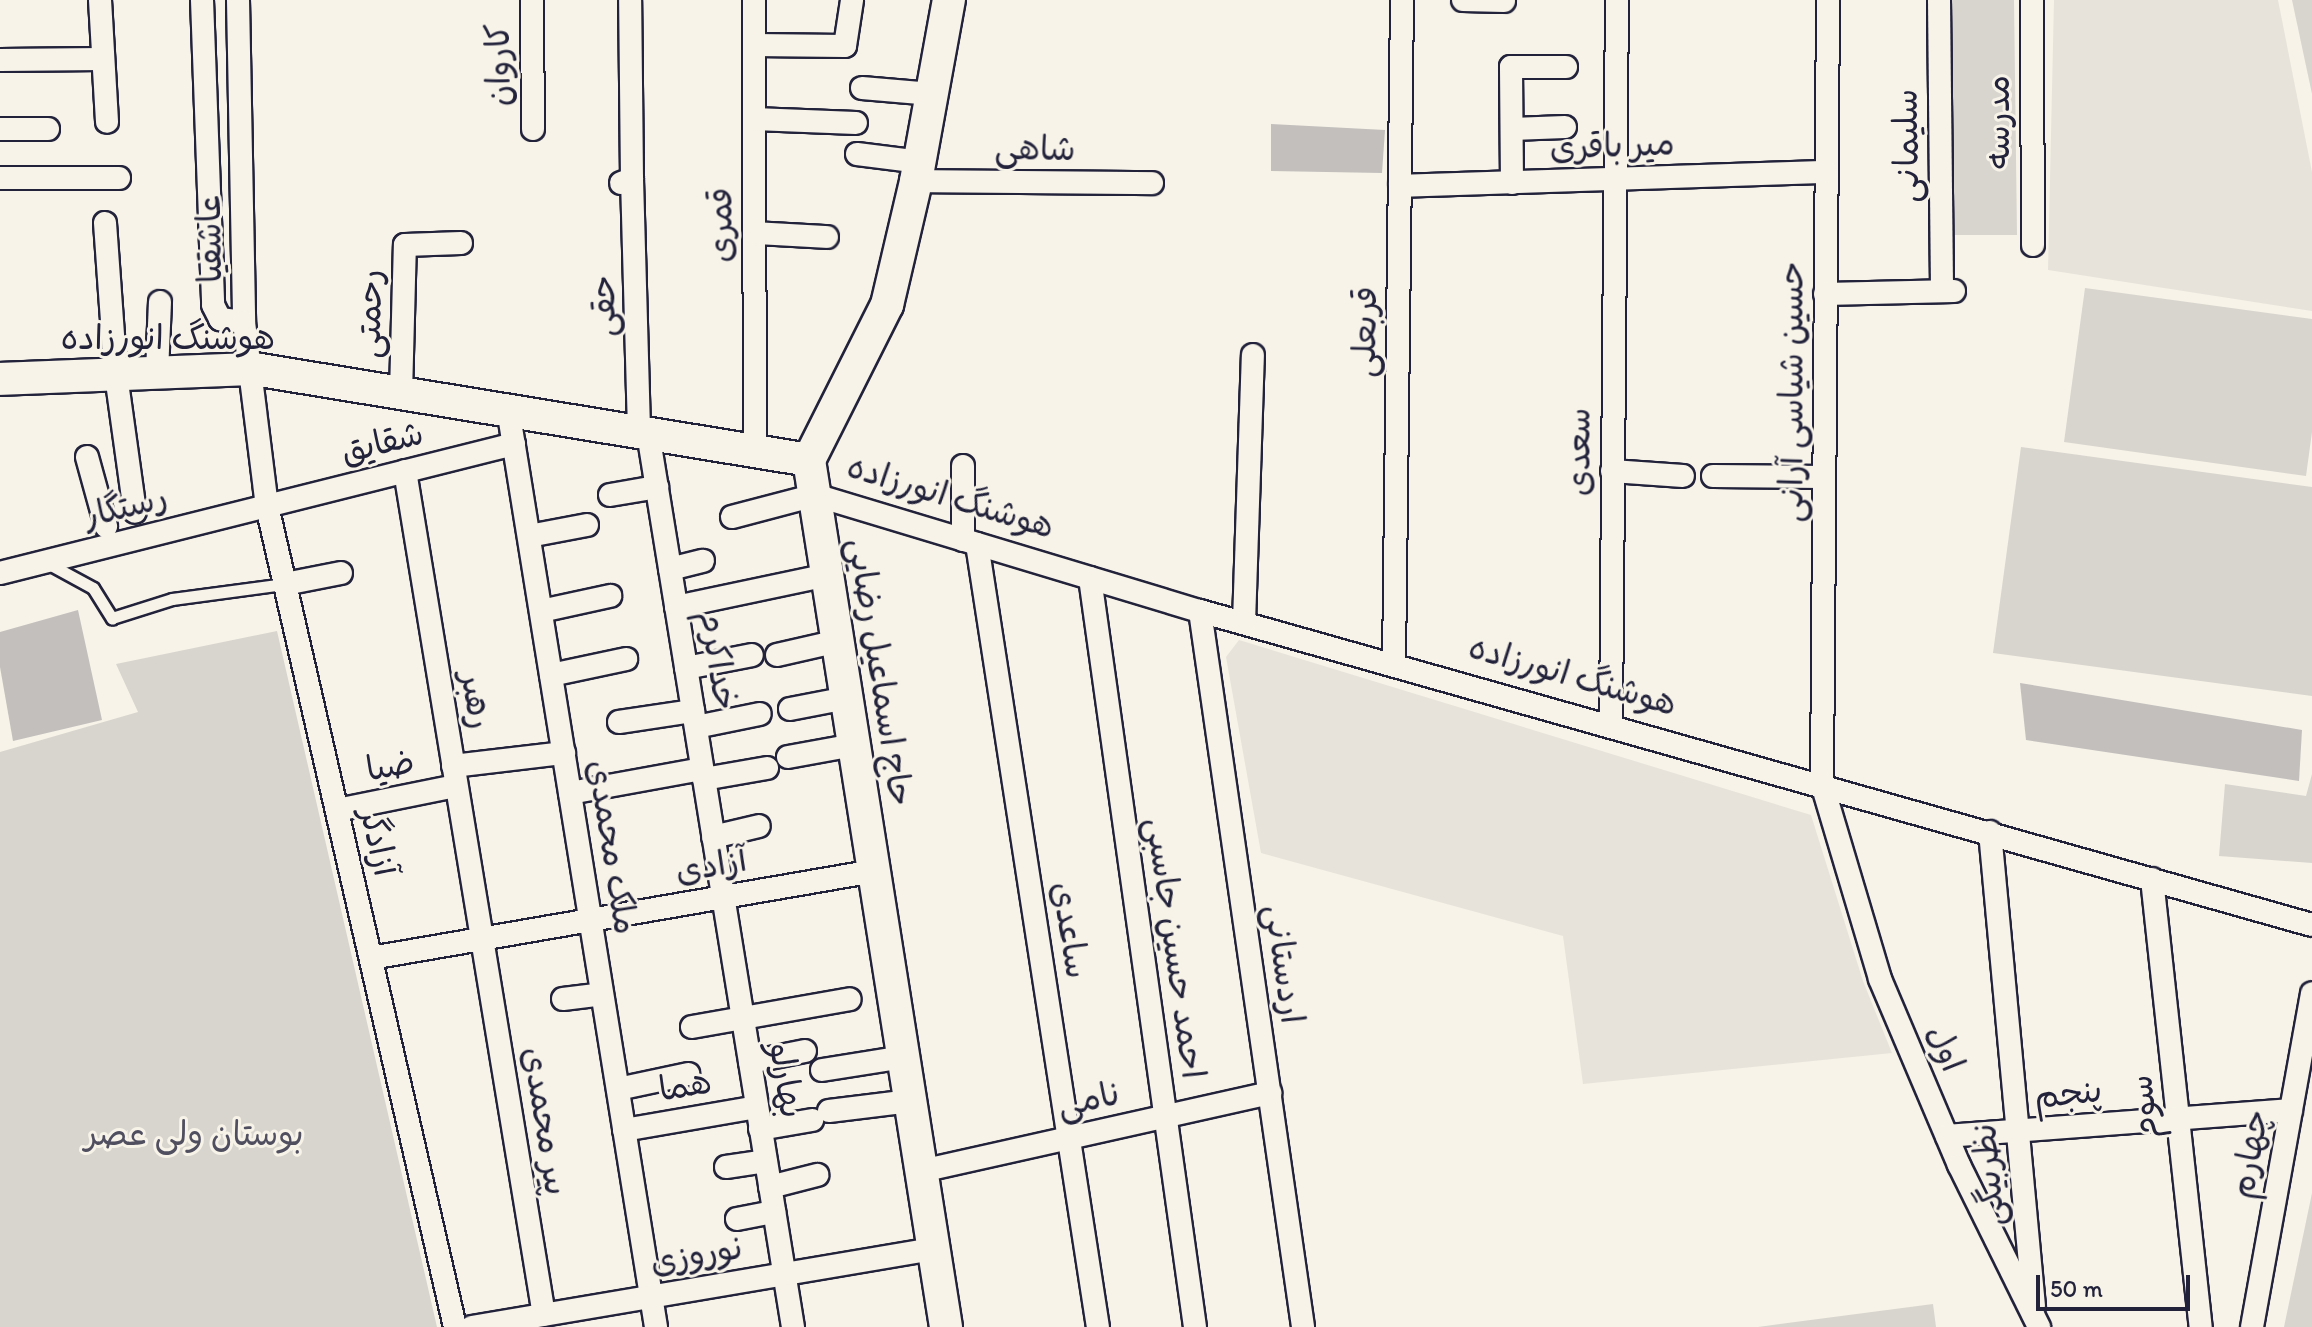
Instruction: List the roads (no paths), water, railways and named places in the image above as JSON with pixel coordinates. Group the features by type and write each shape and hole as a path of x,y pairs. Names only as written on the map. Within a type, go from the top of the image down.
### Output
{"main road":[{"path":"809,460 887,305 918,172 949,0"},
{"name":"هوشنگ انورزاده","path":"0,379 254,369 809,460"},
{"name":"حاج اسماعیل رضایی","path":"809,460 946,1327"}],"street":[{"path":"100,0 107,122"},
{"name":"عاشقیا","path":"202,0 213,305 220,319 244,322 238,0"},
{"name":"کاروان","path":"532,0 533,129"},
{"name":"حقی","path":"630,0 626,181 644,432"},
{"name":"قمری","path":"754,0 755,450"},
{"path":"754,45 845,46 852,0"},
{"name":"قربعلی","path":"1394,664 1402,0"},
{"path":"1463,0 1504,1"},
{"name":"سعدی","path":"1611,725 1613,179 1617,0"},
{"name":"حسین شیاسی آرانی","path":"1822,784 1828,0"},
{"name":"سلیمانی","path":"1825,294 1948,291 1939,0"},
{"name":"مدرسه","path":"2032,0 2033,245"},
{"path":"0,60 102,59"},
{"path":"1512,183 1511,67 1566,67"},
{"path":"862,88 932,94"},
{"path":"754,119 856,123"},
{"path":"1512,129 1565,127"},
{"path":"0,129 48,129"},
{"name":"شاهی","path":"857,154 918,172 1152,183"},
{"name":"میر باقری","path":"1400,186 1826,172"},
{"path":"0,178 119,178"},
{"path":"99,500 133,501 116,375 105,223"},
{"path":"755,233 827,237"},
{"name":"رحمتی","path":"401,394 405,245 461,243"},
{"path":"157,373 160,302"},
{"name":"آزادگر","path":"244,322 254,369 267,506 455,1327"},
{"path":"1244,623 1253,355"},
{"name":"ملک محمدی","path":"508,409 656,1327"},
{"name":"خداکرم","path":"644,432 657,487 723,897"},
{"name":"شقایق","path":"267,506 514,444"},
{"path":"87,457 106,526"},
{"name":"ساعدی","path":"963,466 970,542 1098,1327"},
{"name":"رهبر","path":"405,471 482,939"},
{"path":"1612,471 1683,476"},
{"path":"1713,476 1824,477"},
{"path":"610,495 657,487"},
{"path":"732,517 815,495"},
{"name":"هوشنگ انورزاده","path":"815,495 1200,611 1822,784 2312,925"},
{"name":"رستگار","path":"0,573 267,506"},
{"path":"529,536 587,525"},
{"path":"670,569 703,561"},
{"path":"285,584 341,573"},
{"path":"676,607 828,575"},
{"name":"احمد حسین جاسبی","path":"1090,578 1195,1327"},
{"path":"541,611 610,596"},
{"name":"اردستانی","path":"1200,611 1303,1327"},
{"path":"777,655 838,641"},
{"path":"686,668 752,655"},
{"path":"551,675 626,659"},
{"path":"790,709 847,698"},
{"path":"619,722 760,714"},
{"path":"788,757 854,745"},
{"name":"ضیا","path":"337,810 455,776 564,753"},
{"path":"570,793 767,768"},
{"name":"اول","path":"1822,784 1880,979 1947,1136 2037,1325"},
{"path":"713,837 759,826"},
{"name":"نظربیگی","path":"1990,832 2037,1325"},
{"name":"آزادی","path":"371,958 874,871"},
{"name":"سوم","path":"2152,879 2201,1327"},
{"name":"بهارلو","path":"723,897 793,1327"},
{"name":"پیر محمدی","path":"482,939 544,1315"},
{"name":"چهارم","path":"2252,1327 2312,993"},
{"path":"563,999 602,994"},
{"path":"692,1027 850,999"},
{"path":"750,1062 805,1051"},
{"path":"822,1070 903,1057"},
{"path":"618,1089 688,1074"},
{"name":"نامی","path":"921,1171 1270,1093"},
{"name":"هما","path":"624,1130 820,1116 910,1101"},
{"name":"پنجم","path":"1947,1136 2291,1110"},
{"path":"726,1167 766,1161"},
{"path":"770,1187 817,1175"},
{"path":"737,1219 774,1212"},
{"name":"نوروزی","path":"472,1327 934,1249"}],"lane":[{"path":"45,562 93,588 112,618 172,599 285,584"}],"park label":[{"name":"بوستان ولی عصر","path":"194,1134"}]}
